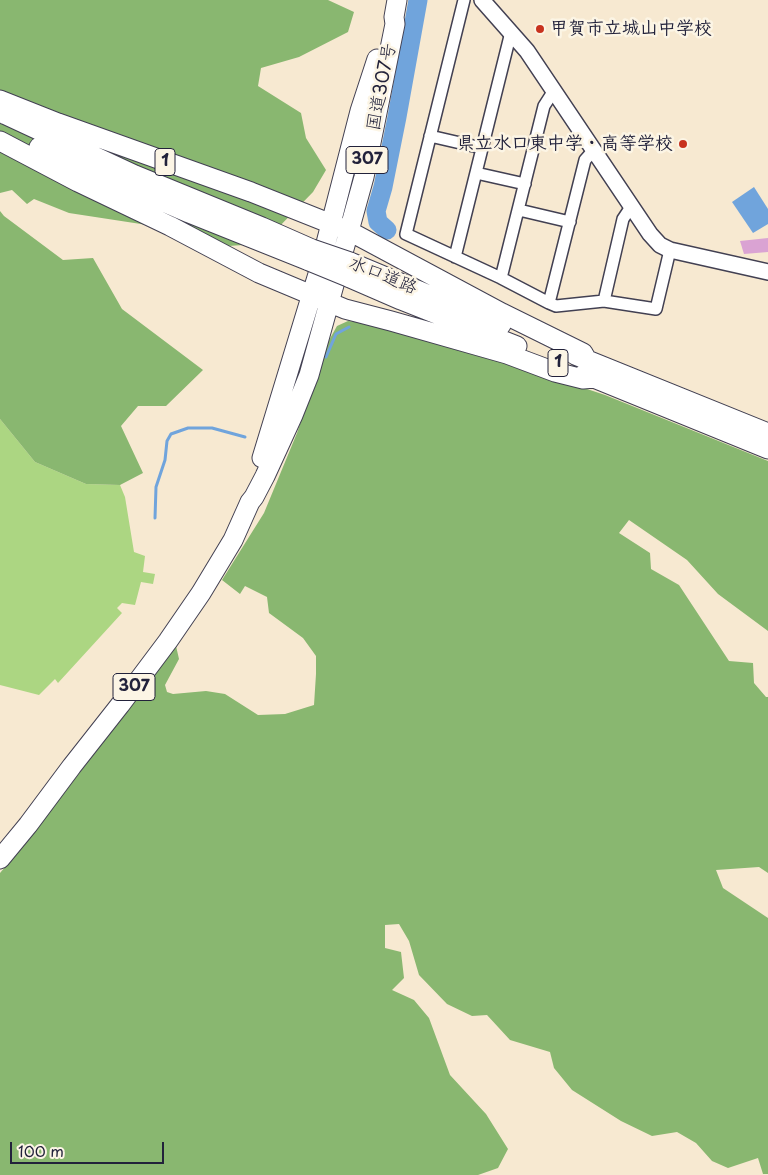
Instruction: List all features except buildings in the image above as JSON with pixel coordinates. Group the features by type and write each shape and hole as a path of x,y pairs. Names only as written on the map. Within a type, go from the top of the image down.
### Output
{"highway":[{"name":"国道307号","path":"311,294 318,274 360,111 396,8"},
{"name":"国道307号","path":"329,302 364,177 396,8"},
{"name":"1","path":"0,100 349,231 502,313 583,353 587,360"},
{"name":"水口道路","path":"0,112 135,175 262,227 311,255"},
{"name":"水口道路","path":"0,129 83,167 587,360 768,433"},
{"name":"1","path":"0,141 259,272 345,309 507,354 555,372 583,379 595,378"},
{"name":"水口道路","path":"349,270 595,378 768,449"},
{"name":"307","path":"250,502 250,496 311,294"},
{"name":"307","path":"0,859 28,826 168,641 201,593 233,540 293,415 309,374 329,302"},
{"path":"320,334 339,317 361,313"}],"street":[{"path":"464,0 406,234 556,306 604,301 656,309 670,250"},
{"path":"482,0 527,51 631,207 660,245 670,250 768,272"},
{"path":"455,257 511,32"},
{"path":"501,278 544,106 553,92"},
{"path":"430,136 482,148"},
{"path":"549,303 586,160 594,151"},
{"path":"476,173 525,184"},
{"path":"604,301 624,219 631,207"},
{"path":"519,210 570,222"}],"green space":[{"path":"0,0 328,0 354,12 348,32 299,57 261,68 258,86 301,113 306,138 326,170 313,192 273,233 259,244 228,246 193,232 69,213 34,199 27,204 12,190 0,193"},
{"path":"0,211 63,260 93,258 122,309 203,370 166,406 138,406 121,426 143,473 120,485 86,484 35,462 0,419"},
{"path":"348,321 369,323 473,351 605,395 768,461 768,631 718,594 687,560 629,520 619,533 650,553 651,569 679,585 729,661 753,663 754,683 768,697 768,873 759,867 716,870 723,888 768,918 768,1174 763,1174 758,1158 728,1168 712,1161 696,1143 677,1132 652,1136 621,1121 572,1090 554,1068 550,1052 510,1040 487,1015 472,1016 447,1004 419,975 409,941 399,924 385,925 385,948 401,952 404,978 392,990 414,1000 429,1018 450,1075 486,1114 508,1149 498,1168 478,1175 0,1175 0,873 33,834 176,646 179,659 165,685 167,692 173,694 206,691 225,694 258,715 285,714 314,705 316,656 303,638 269,613 267,597 245,586 240,594 222,580 264,513 297,433 328,342 337,326"},
{"path":"0,419 35,462 86,484 120,485 125,497 134,552 145,556 143,572 155,574 153,584 141,582 135,605 122,603 117,608 122,613 58,683 55,679 39,695 0,685"}],"water":[{"path":"754,187 768,209 768,224 753,233 732,202"}],"waterway":[{"path":"387,230 378,222 376,211 383,187 397,117 418,0"},
{"path":"326,357 336,334 349,327"},
{"path":"155,518 156,487 165,460 167,441 171,434 188,428 212,428 245,437"}],"place":[{"name":"甲賀市立城山中学校","path":"540,29"},
{"name":"県立水口東中学・高等学校","path":"683,144"}]}
